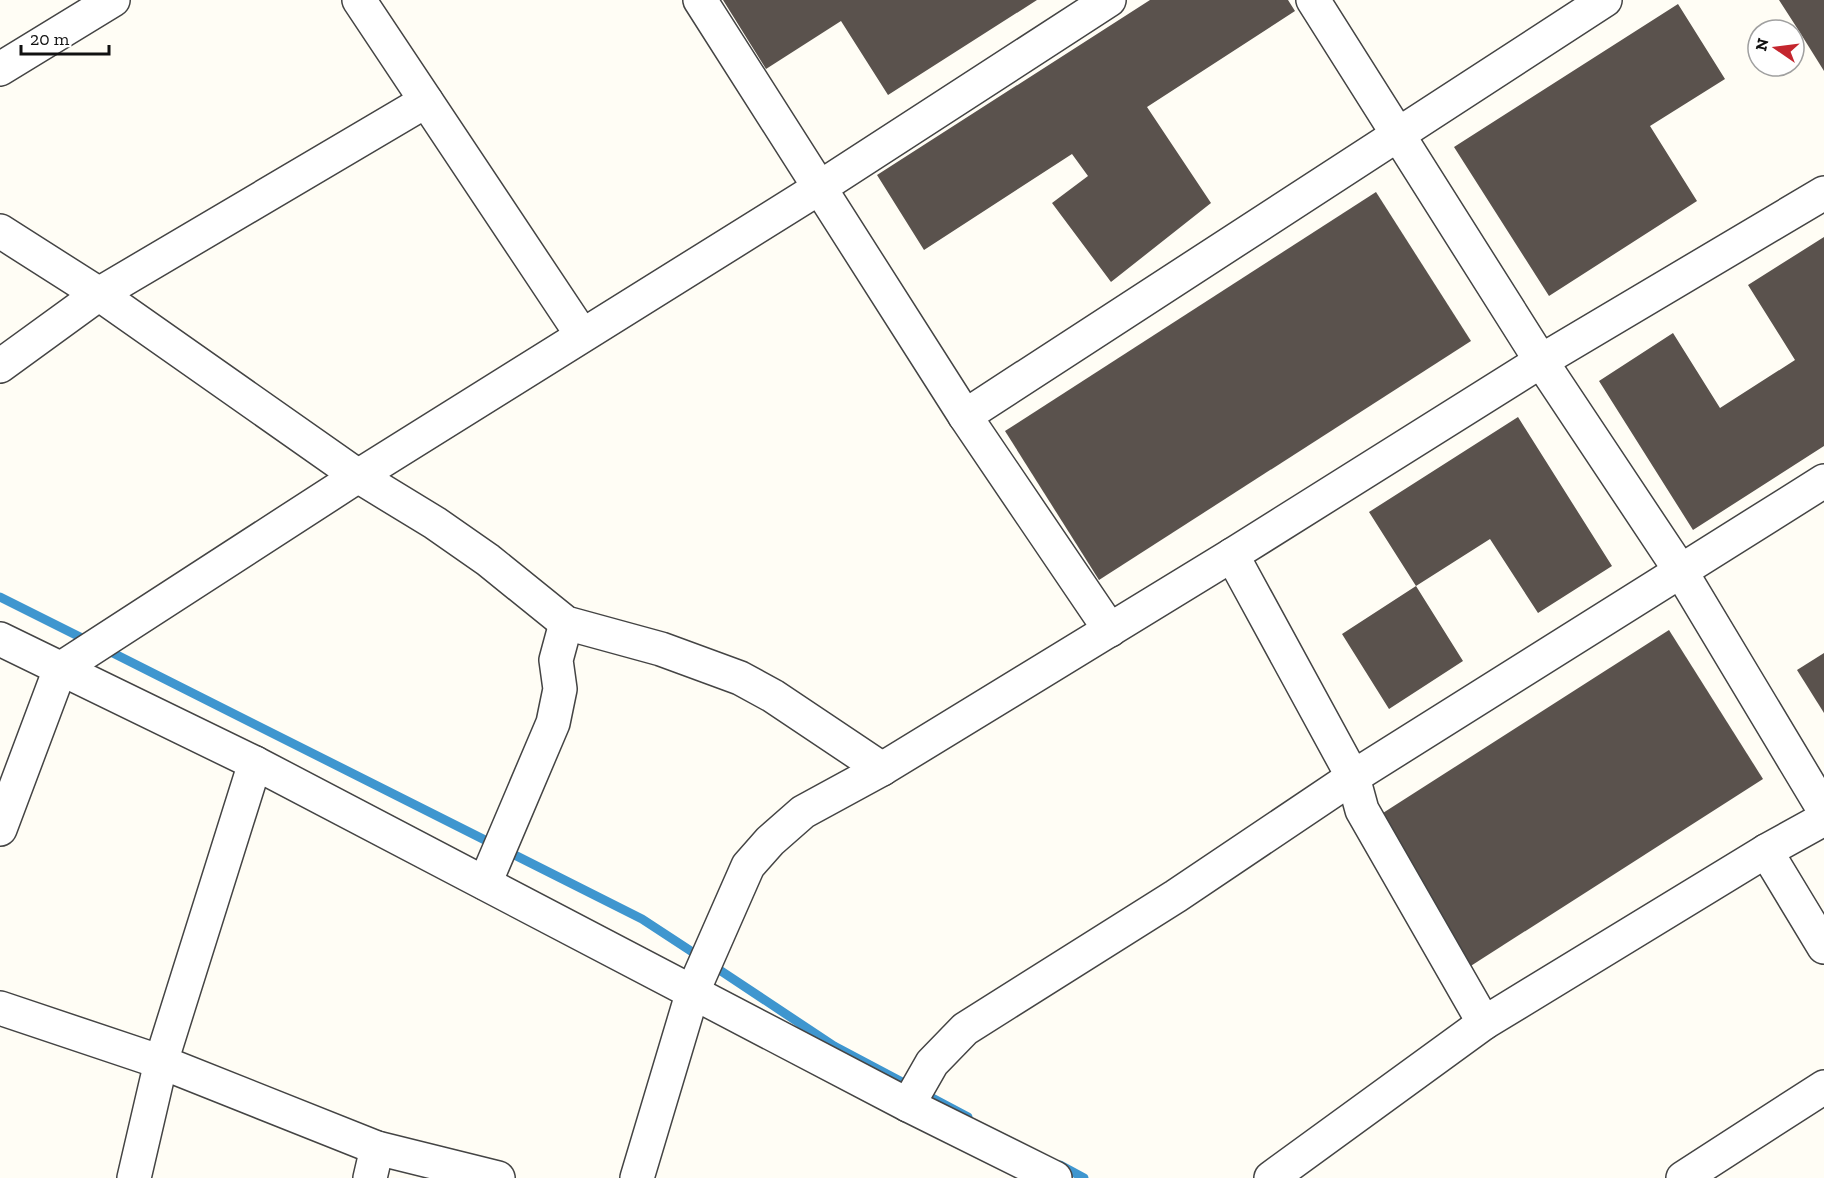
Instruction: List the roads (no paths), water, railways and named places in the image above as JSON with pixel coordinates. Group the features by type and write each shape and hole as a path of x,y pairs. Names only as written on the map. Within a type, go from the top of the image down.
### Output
{"street":[{"path":"0,69 113,0"},
{"path":"359,0 582,335"},
{"path":"700,0 965,416 1110,630"},
{"path":"0,830 60,669 358,476 819,188 1109,0"},
{"path":"1313,0 1541,361 1680,570 1824,810"},
{"path":"965,416 1605,0"},
{"path":"0,366 99,294 426,101"},
{"path":"637,1178 693,992 748,866 770,841 803,812 882,769 1232,555 1541,361 1824,193"},
{"path":"0,231 99,294 358,476 435,523 479,554 566,623 661,649 740,678 773,696 882,769"},
{"path":"908,1105 932,1063 965,1029 1176,896 1353,777 1824,481"},
{"path":"1232,555 1353,777 1362,810 1484,1023"},
{"path":"485,884 553,723 560,689 556,660 566,623"},
{"path":"0,639 255,763 908,1105 1055,1178"},
{"path":"134,1178 161,1062 255,763"},
{"path":"1271,1178 1484,1023 1766,851 1824,819"},
{"path":"1766,851 1824,946"},
{"path":"0,1008 161,1062 373,1163 498,1178"},
{"path":"1683,1178 1824,1087"}],"waterway":[{"path":"0,597 90,642"},
{"path":"103,648 642,919 700,957"},
{"path":"712,965 834,1046 968,1117"},
{"path":"1060,1165 1084,1178"}]}
